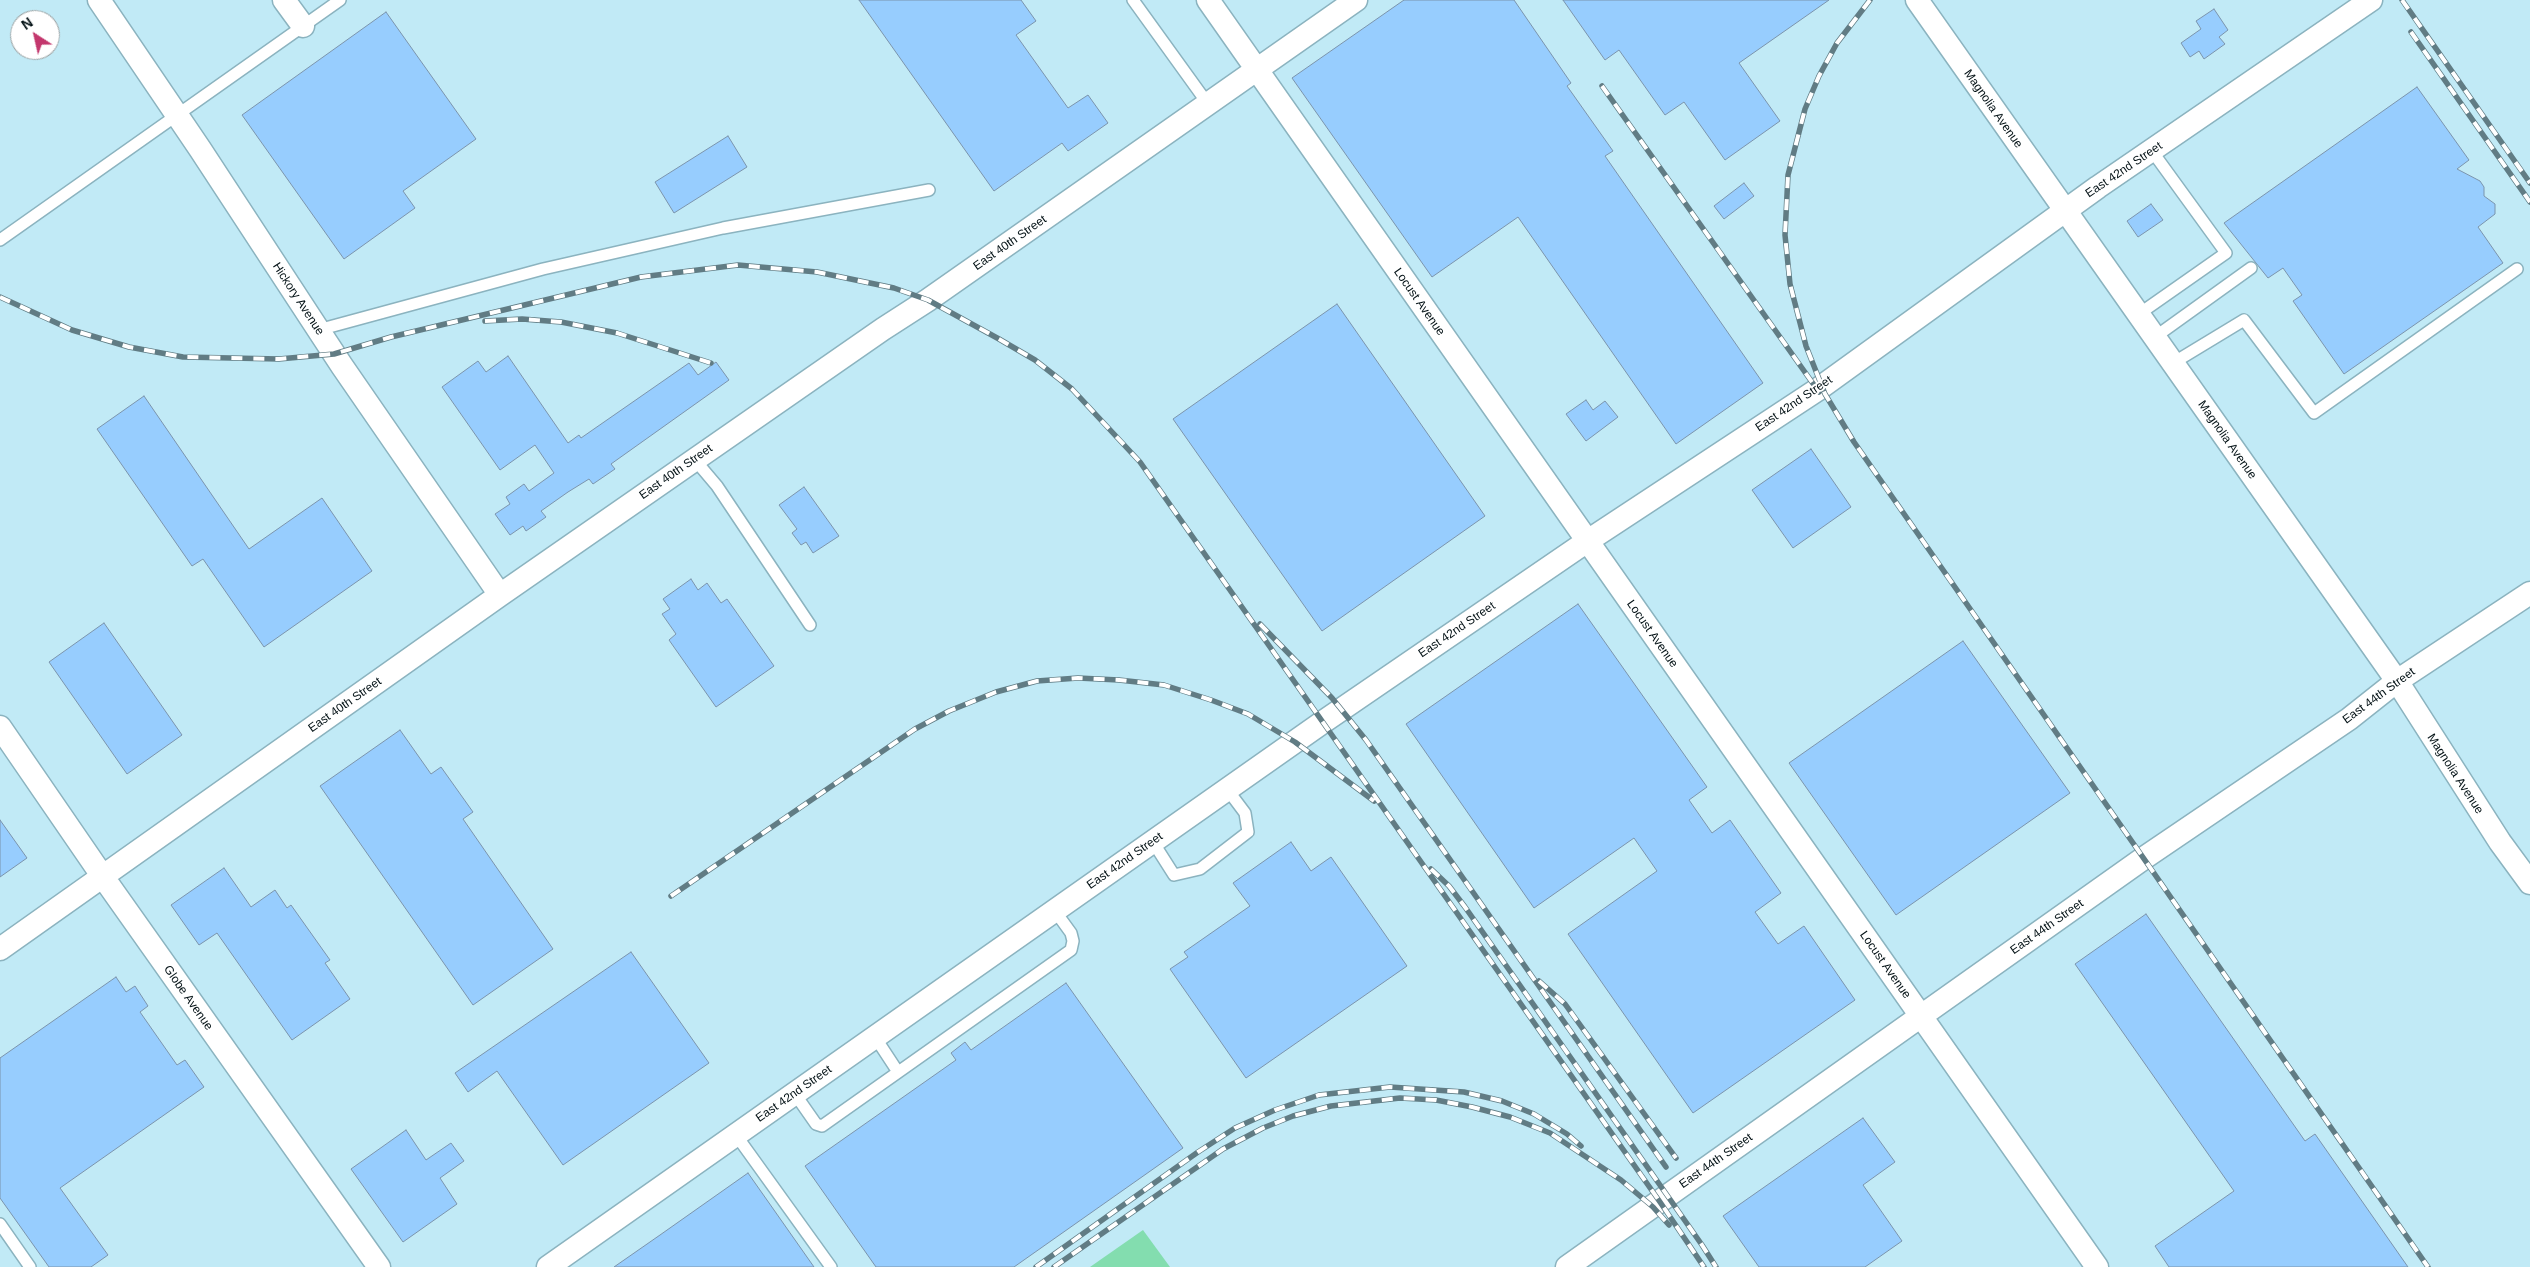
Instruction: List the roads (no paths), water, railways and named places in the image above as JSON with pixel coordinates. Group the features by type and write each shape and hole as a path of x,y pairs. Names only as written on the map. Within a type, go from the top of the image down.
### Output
{"street":[{"name":"Hickory Avenue","path":"99,0 318,330 500,595"},
{"path":"284,0 303,26"},
{"name":"Locust Avenue","path":"1208,0 1586,542 2097,1267"},
{"name":"East 40th Street","path":"0,949 500,595 928,300 1356,0"},
{"name":"Magnolia Avenue","path":"1917,0 2398,681 2500,842 2530,883"},
{"name":"East 42nd Street","path":"548,1267 1227,790 1586,542 1817,390 2066,211 2371,0"},
{"name":"East 44th Street","path":"1567,1267 2144,858 2349,719 2398,681 2530,592"},
{"name":"Globe Avenue","path":"0,727 103,877 379,1267"}],"lane":[{"path":"0,240 340,0"},
{"path":"1133,0 1208,104"},
{"path":"2139,314 2226,253 2152,151"},
{"path":"318,330 543,269 723,228 929,190"},
{"path":"2155,337 2252,268"},
{"path":"2173,363 2244,320 2314,413 2517,269"},
{"path":"695,460 717,486 810,625"},
{"path":"1153,842 1174,875 1200,869 1248,832 1246,813 1227,790"},
{"path":"795,1094 816,1124 822,1126 1071,950 1073,941 1071,933 1055,911"},
{"path":"875,1037 898,1072"},
{"path":"736,1135 831,1267"},
{"path":"0,1224 30,1267"}],"railway":[{"path":"1870,0 1837,43 1819,76 1805,109 1788,175 1785,235 1790,284 1806,346 1825,394 1854,442 2428,1267"},
{"path":"2402,0 2530,183"},
{"path":"2411,32 2530,202"},
{"path":"1602,86 1819,392"},
{"path":"0,297 72,330 129,347 183,357 279,359 334,354 391,337 641,277 738,265 817,272 894,288 928,300 999,339 1035,360 1072,389 1140,462 1704,1267"},
{"path":"485,321 522,319 561,322 617,333 711,363"},
{"path":"1260,624 1332,698 1366,740 1666,1167"},
{"path":"671,896 915,729 949,711 996,692 1037,681 1078,678 1119,680 1164,685 1211,700 1248,714 1295,742 1374,801"},
{"path":"1431,869 1449,886 1465,907 1716,1267"},
{"path":"1539,981 1565,1004 1676,1158"},
{"path":"1036,1267 1198,1152 1235,1128 1275,1110 1319,1095 1390,1087 1464,1092 1502,1101 1534,1114 1567,1134 1581,1146"},
{"path":"1054,1267 1223,1149 1263,1128 1293,1116 1331,1106 1400,1098 1436,1100 1472,1107 1510,1117 1550,1133 1621,1180 1653,1207 1669,1225"}]}
